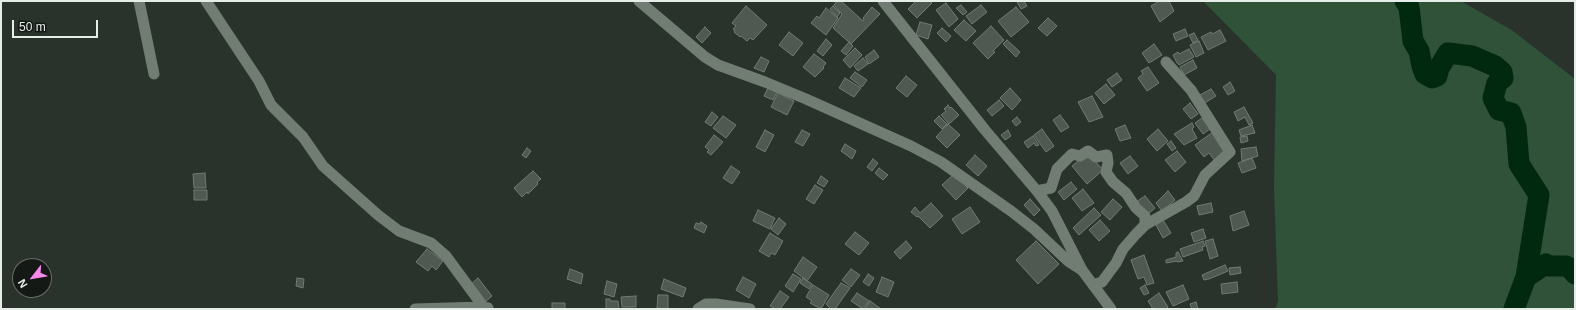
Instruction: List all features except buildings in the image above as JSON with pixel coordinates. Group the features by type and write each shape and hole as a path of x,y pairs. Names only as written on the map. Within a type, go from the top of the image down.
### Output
{"street":[{"path":"139,1 154,74"},
{"path":"206,1 259,81 271,106 303,137 323,166 378,215 399,231 431,243 446,256 486,308"},
{"path":"639,1 705,57 718,65 806,99 910,146 941,162 1011,211 1068,261 1082,270"},
{"path":"883,1 985,130 1038,191 1056,216 1082,270 1111,309"},
{"path":"1093,285 1102,282 1116,263 1123,249 1136,234 1146,225 1194,196 1205,175 1230,152 1191,90 1166,62"},
{"path":"1038,191 1050,188 1057,169 1072,154 1080,156 1088,152 1096,157 1107,155 1108,163 1106,172 1113,182 1126,193 1136,208 1145,216 1146,225"},
{"path":"698,309 706,304 716,304 750,309"},
{"path":"415,309 486,308"}],"green space":[{"path":"1203,1 1461,1 1513,31 1575,79 1575,309 1275,309 1278,301 1274,188 1276,75"}],"waterway":[{"path":"1405,1 1409,7 1413,41 1419,51 1425,74 1432,78 1437,76 1439,68 1448,53 1472,56 1495,66 1502,72 1503,78 1497,83 1493,98 1499,110 1511,113 1516,127 1519,164 1539,195 1526,277 1514,309"},
{"path":"1526,277 1546,264 1549,266 1566,266 1575,274"}]}
